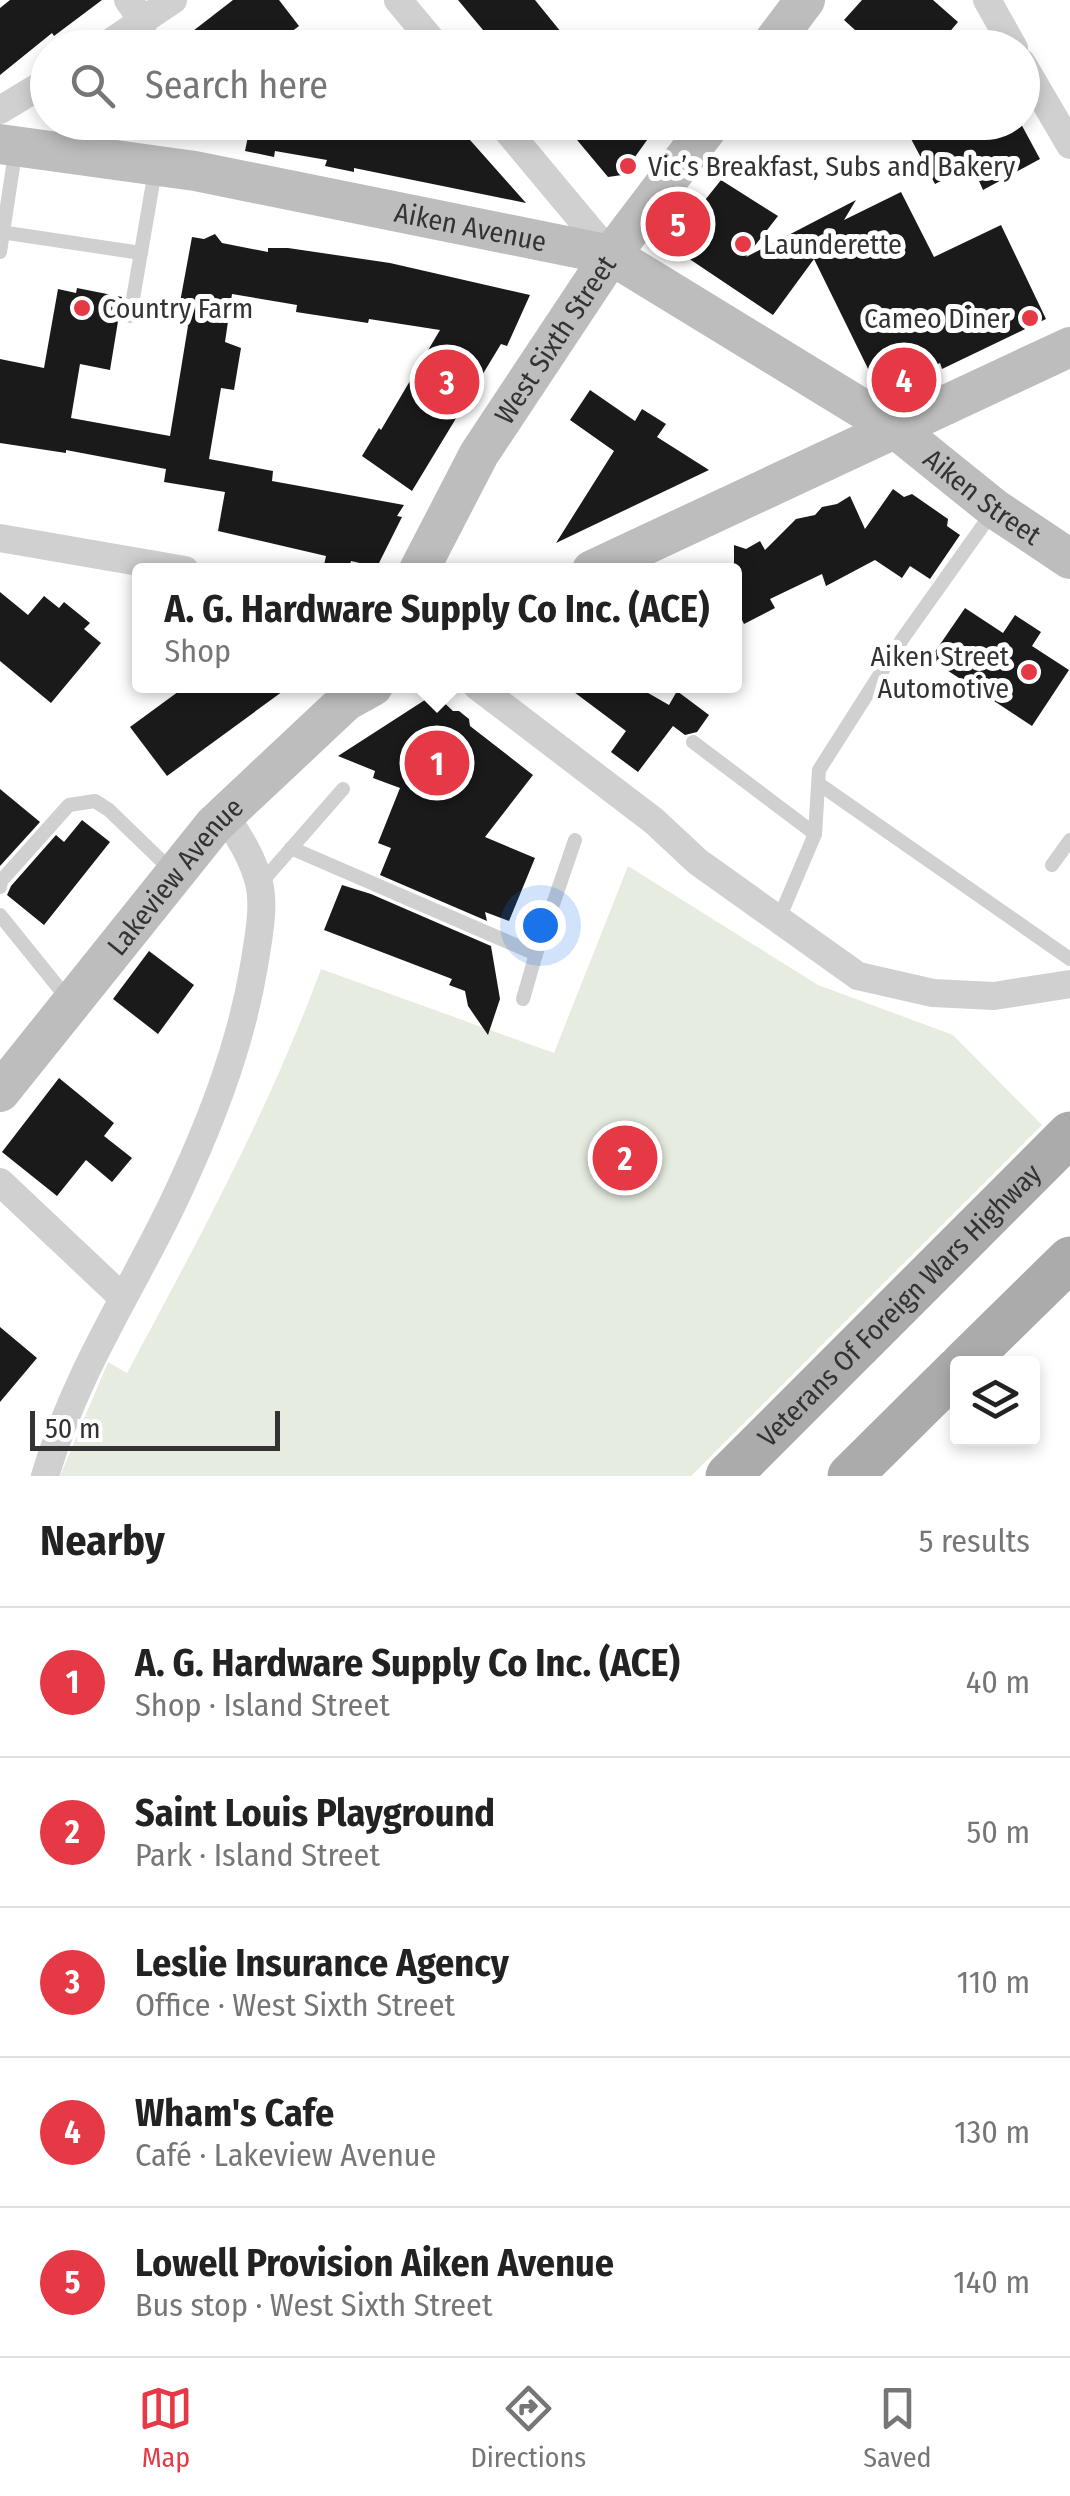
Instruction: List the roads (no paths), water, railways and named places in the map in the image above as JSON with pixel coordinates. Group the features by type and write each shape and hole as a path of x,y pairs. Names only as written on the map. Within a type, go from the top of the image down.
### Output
{"main road":[{"path":"782,30 805,0"},
{"name":"Aiken Avenue","path":"5,134 30,139"},
{"name":"Aiken Avenue","path":"34,140 611,255 897,430"},
{"name":"West Sixth Street","path":"424,563 479,454 611,255 698,140"},
{"path":"607,563 1067,356"},
{"name":"Aiken Street","path":"897,430 994,509 1070,559"},
{"name":"Lakeview Avenue","path":"0,1092 225,815 346,701 360,693"},
{"name":"Veterans Of Foreign Wars Highway","path":"728,1476 1070,1134"},
{"path":"972,1356 1070,1259"},
{"path":"850,1476 950,1377"}],"street":[{"path":"119,30 136,11 173,0"},
{"path":"398,0 423,30"},
{"path":"986,0 1004,30"},
{"path":"1040,94 1070,146"},
{"path":"5,134 30,103"},
{"path":"515,140 611,255"},
{"path":"0,538 145,563"},
{"path":"486,693 654,821 698,862 858,976 933,993 994,996 1070,984"},
{"path":"45,1476 81,1379 170,1210 210,1123 248,997 260,918 260,885 246,848 225,815"},
{"path":"0,1182 123,1298"}],"lane":[{"path":"0,252 5,134"},
{"path":"130,316 156,165"},
{"path":"1,232 141,253"},
{"path":"778,921 815,834 819,770 903,638 994,509"},
{"path":"694,742 815,834"},
{"path":"818,784 1070,959"},
{"path":"260,885 343,789"},
{"path":"0,888 1,881 68,804 95,801 175,874"},
{"path":"523,999 575,840"},
{"path":"1052,866 1070,840"},
{"path":"292,848 536,954"},
{"path":"0,915 71,1003"}],"place":[{"name":"Vic’s Breakfast, Subs and Bakery","path":"628,166"},
{"name":"Lowell Provision Aiken Avenue","path":"678,224"},
{"name":"Launderette","path":"743,244"},
{"name":"Country Farm","path":"82,308"},
{"name":"Cameo Diner","path":"1030,318"},
{"name":"Wham's Cafe","path":"904,380"},
{"name":"Leslie Insurance Agency","path":"447,382"},
{"name":"Aiken Street Automotive","path":"1029,672"},
{"name":"A. G. Hardware Supply Co Inc. (ACE)","path":"437,763"},
{"name":"Saint Louis Playground","path":"625,1158"}]}
